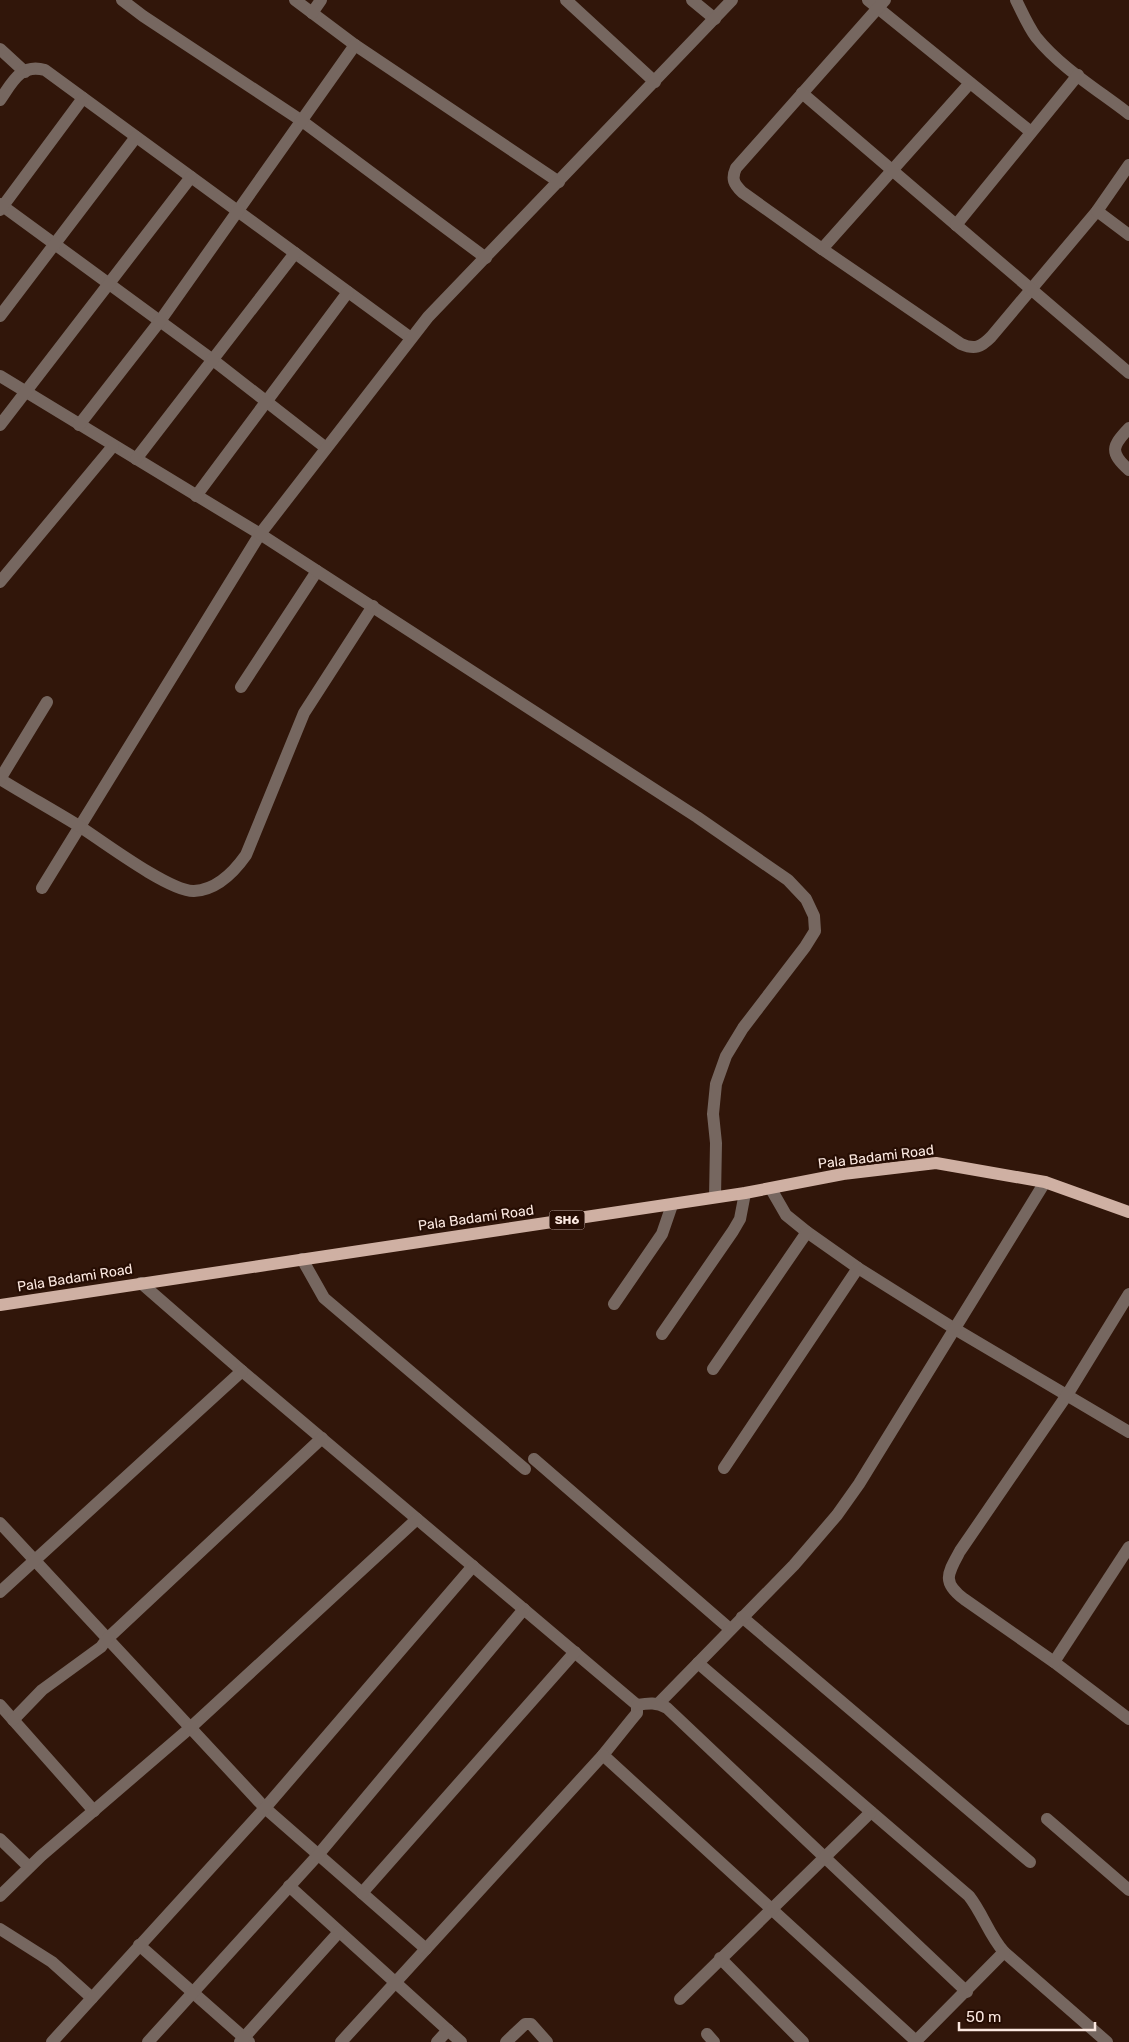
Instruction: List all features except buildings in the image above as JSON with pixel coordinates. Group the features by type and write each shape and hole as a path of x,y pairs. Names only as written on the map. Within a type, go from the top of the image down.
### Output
{"main road":[{"name":"Pala Badami Road","path":"0,1305 672,1205 771,1189 843,1174 936,1163 1044,1182 1129,1212"}],"street":[{"path":"122,0 143,16 302,121 486,258"},
{"path":"295,0 355,45 559,182"},
{"path":"312,13 321,0"},
{"path":"566,0 655,82"},
{"path":"692,0 715,19"},
{"path":"42,888 260,534 411,338 428,317 732,0"},
{"path":"1016,0 1035,36 1046,49 1129,114"},
{"path":"1031,132 970,83 877,3 736,168 732,176 734,184 742,192 961,344 972,348 981,346 991,337 1097,211 1129,165"},
{"path":"79,425 160,321 355,45"},
{"path":"0,49 25,71"},
{"path":"0,100 15,80 25,71 36,67 44,70 411,338"},
{"path":"956,225 1078,75"},
{"path":"822,249 970,83"},
{"path":"802,93 1129,373"},
{"path":"83,98 1,207 160,321 326,448"},
{"path":"0,316 136,137"},
{"path":"0,425 191,178"},
{"path":"1097,211 1129,235"},
{"path":"136,459 295,253"},
{"path":"196,496 348,292"},
{"path":"0,376 260,534 373,606 697,817 788,880 806,899 814,916 815,931 806,947 743,1028 726,1056 716,1084 713,1114 716,1143 715,1197"},
{"path":"1129,428 1114,446 1114,454 1129,470"},
{"path":"0,582 113,446"},
{"path":"241,687 317,571"},
{"path":"47,702 0,779 178,888 194,891 209,887 227,877 246,855 304,713 373,606"},
{"path":"659,1704 794,1565 837,1515 955,1329 1044,1182"},
{"path":"771,1189 786,1215 858,1268 955,1329 1129,1432"},
{"path":"662,1334 733,1231 740,1219 746,1193"},
{"path":"614,1304 662,1234 672,1205"},
{"path":"713,1369 807,1232"},
{"path":"302,1259 324,1298 730,1629"},
{"path":"724,1468 858,1268"},
{"path":"141,1283 242,1371 637,1705 637,1713 602,1755 341,2042"},
{"path":"1129,1294 1066,1395 960,1551 949,1572 948,1583 955,1593 964,1600 1054,1662 1129,1720"},
{"path":"0,1592 242,1371"},
{"path":"13,1720 42,1690 101,1647 106,1639 322,1438"},
{"path":"0,1896 30,1867 190,1728 417,1519"},
{"path":"0,1524 265,1808 426,1949"},
{"path":"1054,1662 1129,1547"},
{"path":"52,2042 265,1808 473,1566"},
{"path":"148,2042 318,1855 524,1609"},
{"path":"742,1618 1030,1862"},
{"path":"362,1893 575,1652"},
{"path":"698,1663 969,1896 979,1909 994,1941 1004,1952 1107,2042"},
{"path":"637,1705 650,1702 667,1708 967,1992"},
{"path":"0,1705 94,1811"},
{"path":"602,1755 916,2042 967,1992 1004,1952"},
{"path":"680,1999 871,1812"},
{"path":"1047,1819 1129,1890"},
{"path":"0,1839 30,1867"},
{"path":"289,1886 461,2042"},
{"path":"0,1930 52,1962 92,1998"},
{"path":"139,1945 245,2040 340,1932"},
{"path":"720,1958 803,2042"},
{"path":"506,2042 525,2024 531,2024 547,2042"},
{"path":"437,2042 448,2030"}]}
